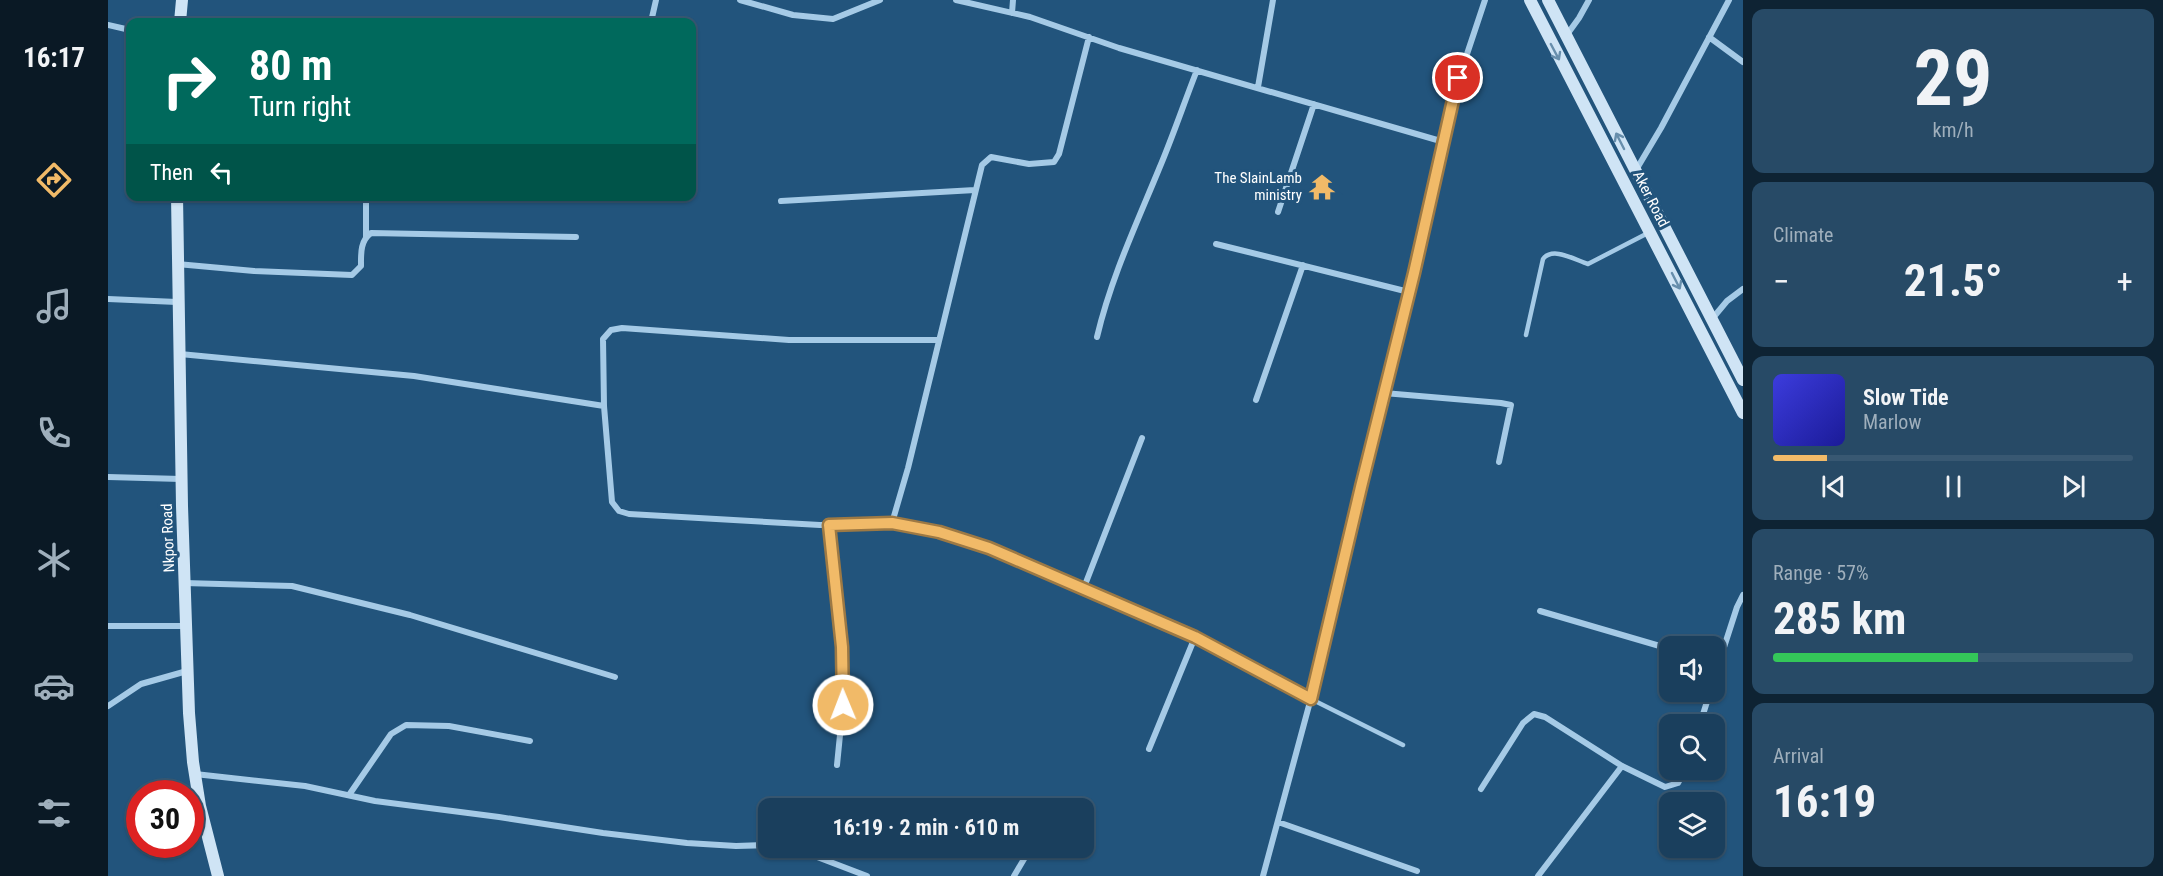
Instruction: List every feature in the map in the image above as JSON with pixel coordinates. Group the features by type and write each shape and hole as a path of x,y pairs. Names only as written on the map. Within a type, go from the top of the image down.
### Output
{"street":[{"path":"181,18 183,0"},
{"path":"652,18 656,0"},
{"path":"740,0 793,15 833,19 879,0"},
{"path":"956,0 1012,13 1444,142"},
{"path":"1012,13 1013,0"},
{"path":"1258,87 1273,0"},
{"path":"1263,876 1311,699 1458,78 1485,0"},
{"name":"Aker Road","path":"1530,0 1743,413"},
{"name":"Aker Road","path":"1548,0 1743,380"},
{"path":"1566,36 1589,0"},
{"path":"1635,171 1661,128 1729,0"},
{"path":"108,25 126,29"},
{"path":"892,523 908,468 982,165 991,157 1029,164 1054,162 1059,154 1089,37"},
{"path":"1710,37 1743,62"},
{"path":"1097,337 1105,303 1120,262 1161,166 1197,70"},
{"path":"1278,212 1314,104"},
{"path":"781,201 975,190"},
{"name":"Nkpor Road","path":"177,201 177,302 187,671 195,774 200,806 218,876"},
{"path":"177,264 352,275 361,266 362,248 366,237 366,201"},
{"path":"366,237 371,233 576,237"},
{"path":"1216,244 1409,292"},
{"path":"1662,254 1675,246"},
{"path":"1256,400 1303,265"},
{"path":"1712,318 1743,289"},
{"path":"108,299 177,302"},
{"path":"939,340 789,340 622,328 610,330 603,339 604,406 612,502 619,511 629,514 829,525 892,523 939,532 989,548 1195,637 1311,699"},
{"path":"179,354 414,376 604,406"},
{"path":"1384,393 1511,405 1499,462"},
{"path":"1083,590 1142,438"},
{"path":"108,477 181,479"},
{"path":"829,525 842,647 843,705 837,765"},
{"path":"184,583 291,586 410,615 615,677"},
{"path":"1725,641 1743,595"},
{"path":"1540,611 1659,646"},
{"path":"108,626 186,626"},
{"path":"1149,749 1195,637"},
{"path":"108,706 141,684 187,671"},
{"path":"1481,789 1523,723 1534,714 1545,717 1622,766 1665,787 1678,783 1680,780"},
{"path":"349,795 391,734 406,725 449,726 530,741"},
{"path":"1538,876 1622,766"},
{"path":"195,774 305,786 375,801 687,843 758,845"},
{"path":"1278,822 1417,871"},
{"path":"820,858 867,876"},
{"path":"1014,876 1025,858"}],"lane":[{"path":"1526,334 1543,259 1547,254 1553,252 1588,264 1594,263 1651,232"},
{"path":"1311,699 1402,745"}],"place":[{"name":"The SlainLamb ministry","path":"1322,187"}],"route":[{"path":"843,705 842,647 829,525 892,523 939,532 989,548 1195,637 1311,699 1414,273 1458,78"}]}
